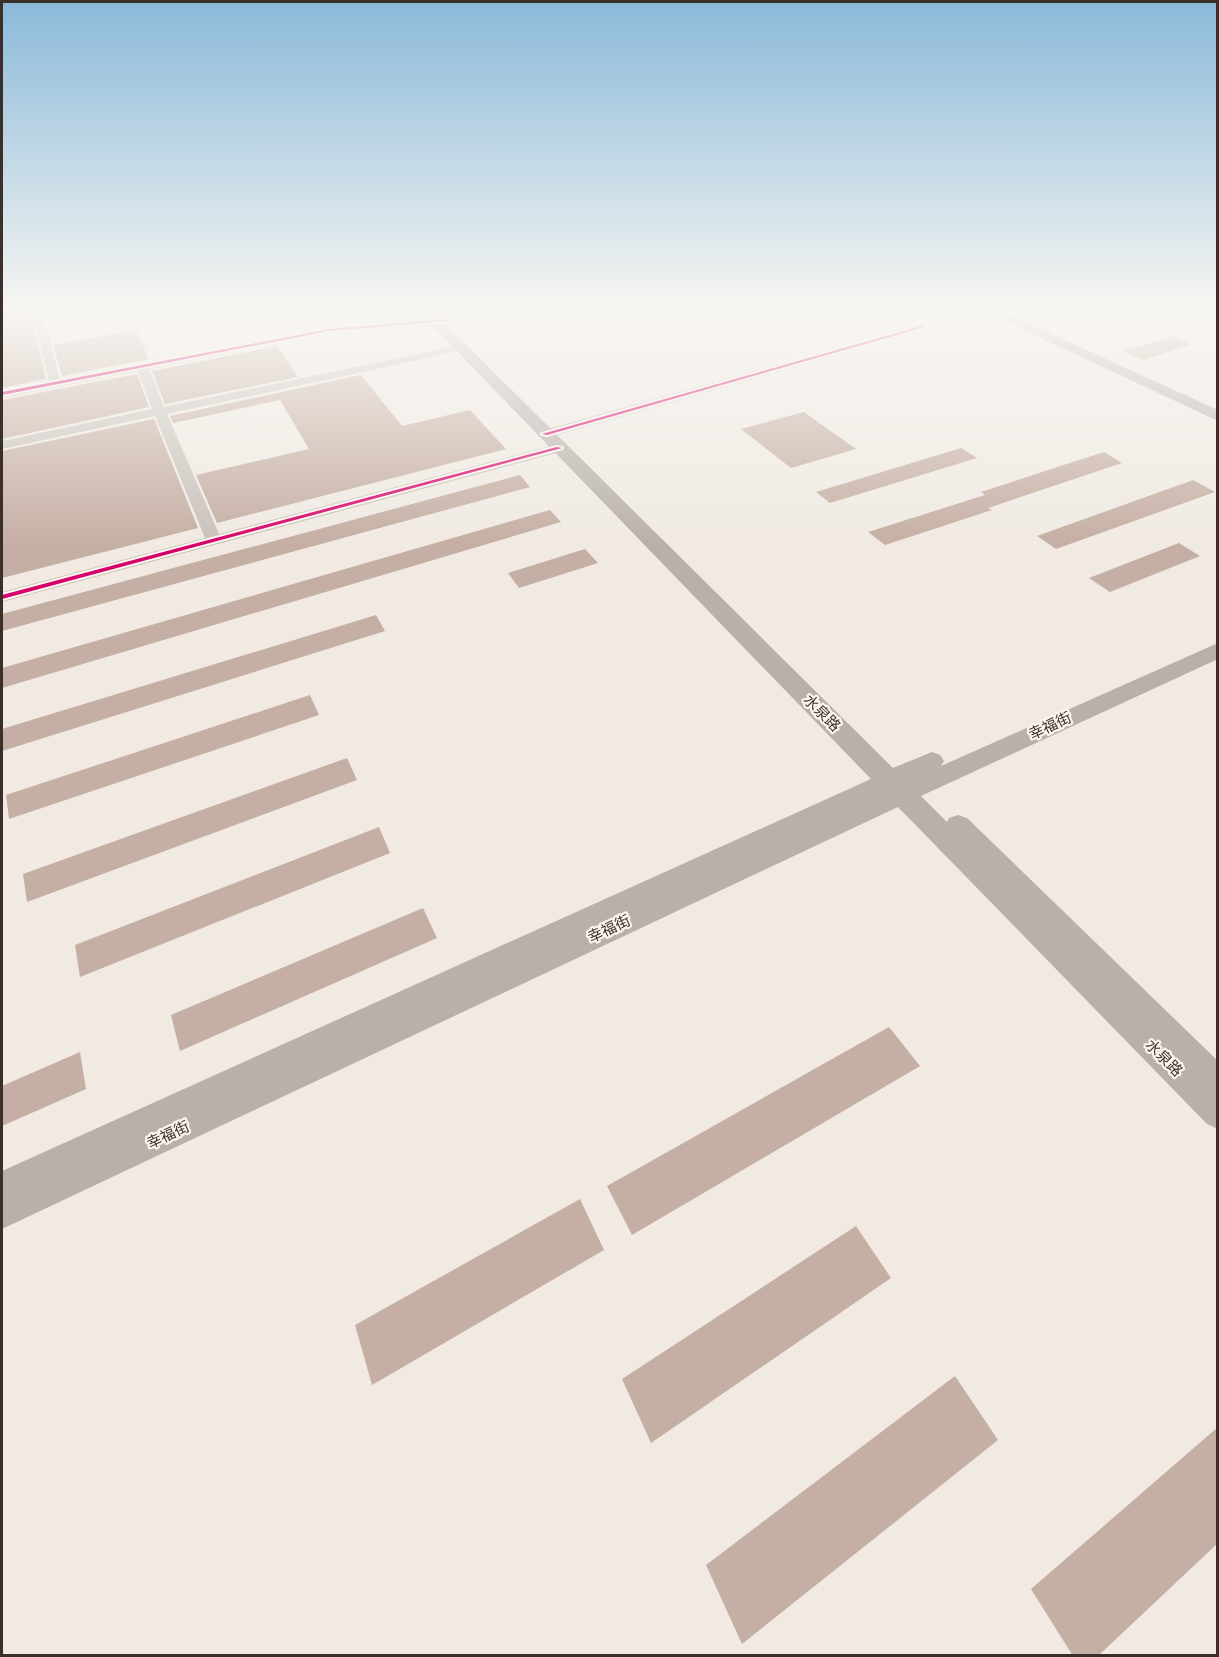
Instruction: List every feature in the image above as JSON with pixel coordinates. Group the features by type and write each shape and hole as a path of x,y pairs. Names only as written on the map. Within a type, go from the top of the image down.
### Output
{"main road":[{"name":"水泉路","path":"505,390 554,437"},
{"name":"水泉路","path":"508,390 903,783 1218,1083"},
{"path":"1162,390 1218,416"},
{"name":"幸福街","path":"2,1212 1218,634"},
{"name":"幸福街","path":"2,1188 903,783 1218,650"},
{"name":"水泉路","path":"903,783 1218,1113"}],"street":[{"path":"2,394 20,390"},
{"path":"151,390 214,540"},
{"path":"2,445 258,390"},
{"path":"2,597 214,540 711,390"}],"building":[{"path":"52,390 143,390 149,407 2,439 2,400"},
{"path":"160,390 232,390 165,404"},
{"path":"290,390 373,390 402,426 470,410 506,449 217,523 196,475 309,449 280,400 173,423 170,416"},
{"path":"804,412 856,449 791,468 741,429"},
{"path":"154,419 198,528 2,578 2,451"},
{"path":"961,448 977,458 830,503 816,492"},
{"path":"1104,452 1122,463 988,508 992,510 885,545 868,532 985,495 981,492"},
{"path":"520,475 530,487 2,631 2,614"},
{"path":"1193,480 1215,492 1056,549 1037,536"},
{"path":"550,510 561,522 2,688 2,668"},
{"path":"1179,543 1200,556 1110,592 1089,578"},
{"path":"585,549 598,563 519,588 508,573"},
{"path":"376,615 385,631 2,751 2,729"},
{"path":"310,695 319,715 9,819 6,795"},
{"path":"347,758 357,780 27,902 23,874"},
{"path":"379,827 390,853 80,977 75,945"},
{"path":"423,908 437,938 180,1051 171,1015"},
{"path":"889,1027 920,1066 632,1235 607,1186"},
{"path":"80,1052 86,1089 2,1126 2,1086"},
{"path":"580,1199 604,1250 372,1385 355,1325"},
{"path":"856,1226 891,1278 651,1443 622,1379"},
{"path":"955,1376 998,1440 742,1644 706,1565"},
{"path":"1218,1427 1218,1543 1098,1656 1073,1656 1031,1589"}],"cycle path":[{"path":"2,394 21,390"},
{"path":"545,434 699,390"},
{"path":"2,597 559,448"}]}
